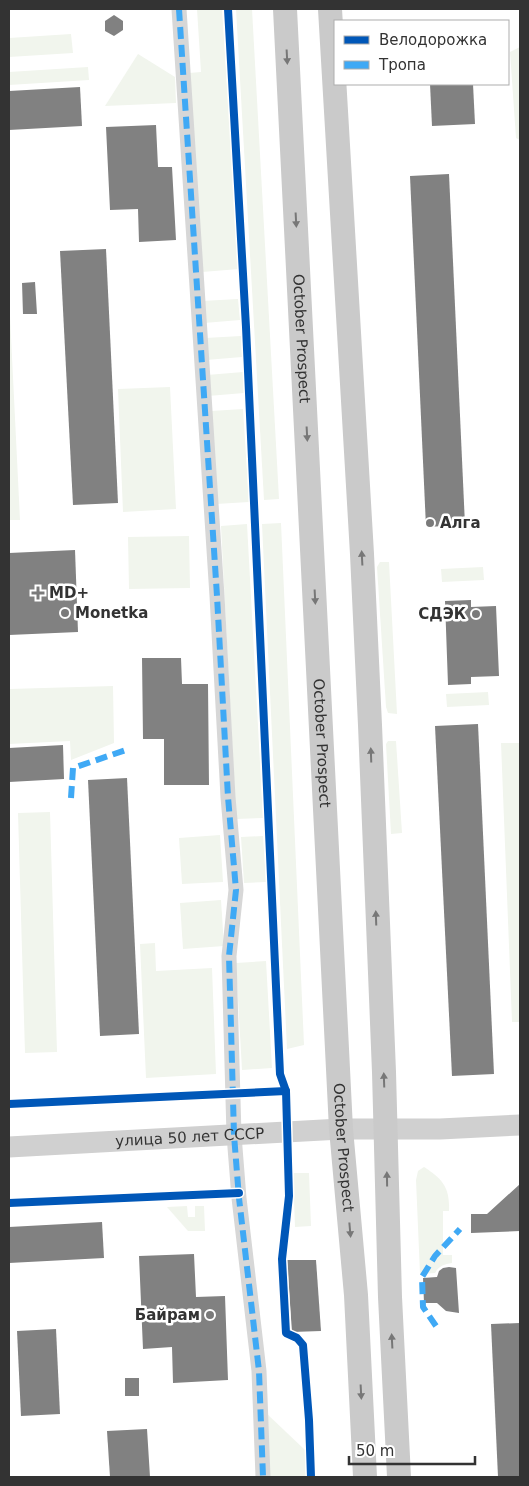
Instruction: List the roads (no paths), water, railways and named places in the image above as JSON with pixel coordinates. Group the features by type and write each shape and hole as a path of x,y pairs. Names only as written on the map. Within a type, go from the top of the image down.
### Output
{"main road":[{"name":"October Prospect","path":"285,9 341,1129 356,1295 365,1477"},
{"path":"330,9 334,77"},
{"path":"334,85 362,554 386,1129 390,1297 398,1477"},
{"name":"улица 50 лет СССР","path":"9,1147 341,1129 440,1129 520,1125"}],"street":[{"path":"179,9 228,796 236,890 229,956 234,1134 239,1198 259,1371 263,1477"}],"place":[{"name":"Алга","path":"430,523"},
{"name":"MD+","path":"38,593"},
{"name":"Monetka","path":"65,613"},
{"name":"СДЭК","path":"476,614"},
{"name":"Байрам","path":"210,1315"}]}
